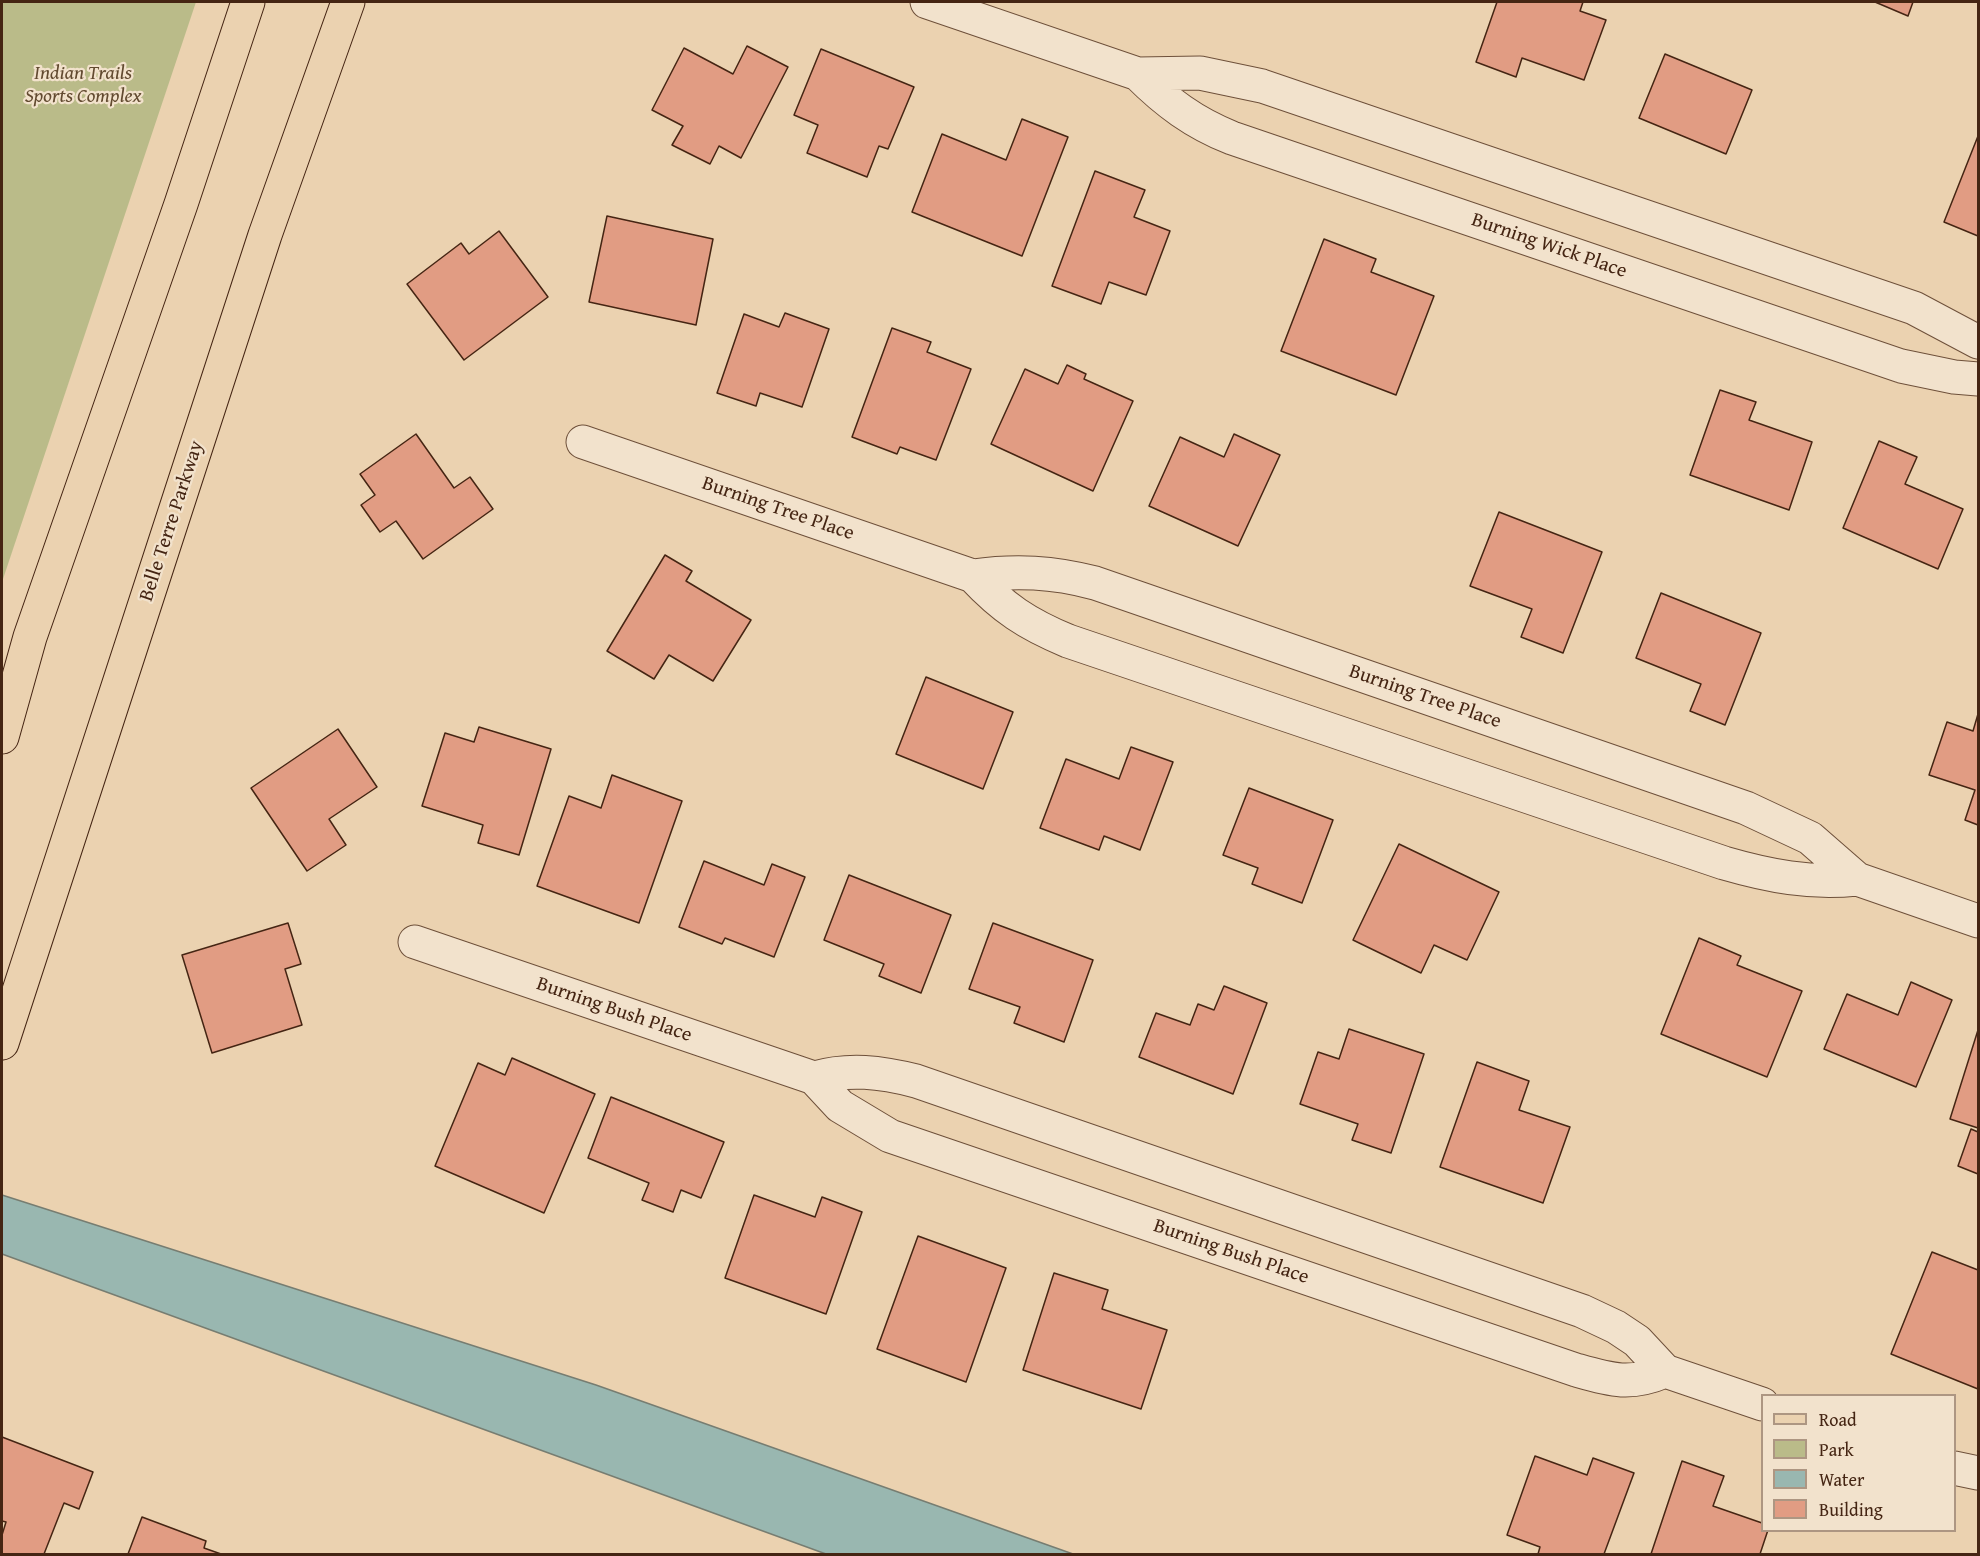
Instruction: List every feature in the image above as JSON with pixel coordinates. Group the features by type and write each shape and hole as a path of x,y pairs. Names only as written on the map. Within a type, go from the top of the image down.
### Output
{"main road":[{"path":"2,737 30,637 181,204 248,2"},
{"name":"Belle Terre Parkway","path":"2,1043 265,235 348,2"}],"street":[{"name":"Burning Wick Place","path":"927,2 1138,74 1200,73 1262,86 1914,308 1978,342"},
{"name":"Burning Wick Place","path":"1138,74 1161,97 1184,114 1207,128 1232,138 1901,366 1954,377 1978,379"},
{"name":"Burning Tree Place","path":"583,442 973,576 1033,572 1062,575 1095,583 1746,808 1810,838 1857,879 1978,921"},
{"name":"Burning Tree Place","path":"973,576 996,601 1020,619 1080,645 1724,863 1791,879 1825,882 1857,879"},
{"name":"Burning Bush Place","path":"415,942 814,1078 840,1106 902,1140 1576,1370 1618,1381 1633,1381 1665,1371"},
{"name":"Burning Bush Place","path":"814,1078 832,1073 873,1072 916,1081 1582,1311 1616,1327 1636,1341 1665,1371 1761,1404"},
{"path":"1956,1468 1978,1473"}],"green space":[{"name":"Indian Trails Sports Complex","path":"2,2 196,2 2,582"}],"water":[{"path":"2,1195 596,1385 1073,1554 826,1554 2,1254"}],"building":[{"path":"1497,2 1583,2 1580,11 1606,20 1584,80 1522,58 1516,77 1476,62"},
{"path":"1875,2 1913,2 1908,16"},
{"path":"747,46 788,67 741,158 719,146 710,164 672,145 683,126 652,110 684,48 733,74"},
{"path":"821,49 914,87 888,149 879,146 867,177 807,153 818,125 794,115"},
{"path":"1665,54 1752,90 1726,154 1639,118"},
{"path":"1022,119 1068,137 1022,256 912,212 942,134 1006,160"},
{"path":"1978,136 1978,236 1944,222"},
{"path":"1095,171 1145,190 1134,217 1170,231 1146,295 1109,282 1101,304 1052,286"},
{"path":"607,216 713,239 696,325 589,302"},
{"path":"499,231 548,297 464,360 407,284 461,243 469,254"},
{"path":"1324,239 1376,259 1371,272 1434,296 1396,395 1281,351"},
{"path":"785,313 829,329 802,407 760,393 756,406 717,393 744,314 779,327"},
{"path":"892,328 931,342 927,352 971,369 936,460 900,447 897,454 852,437"},
{"path":"1067,365 1086,374 1084,379 1133,401 1093,491 991,444 1025,369 1058,384"},
{"path":"1720,390 1756,402 1749,420 1812,442 1789,510 1690,475"},
{"path":"416,434 454,488 470,477 493,509 423,559 396,521 380,532 361,505 375,495 360,474"},
{"path":"1234,434 1280,455 1238,546 1149,506 1180,437 1224,457"},
{"path":"1879,441 1917,457 1905,484 1963,509 1938,569 1843,528"},
{"path":"1499,512 1602,552 1563,653 1521,637 1532,609 1470,586"},
{"path":"665,555 692,571 686,581 751,620 713,681 669,655 654,679 607,651"},
{"path":"1661,593 1761,633 1725,725 1690,711 1701,684 1636,658"},
{"path":"926,677 1013,712 983,789 896,754"},
{"path":"1978,714 1978,825 1965,820 1975,790 1929,775 1947,722 1973,731"},
{"path":"479,727 551,749 519,855 478,843 483,825 422,806 445,733 474,742"},
{"path":"338,729 377,787 329,819 346,845 307,871 251,788"},
{"path":"1131,747 1173,762 1140,850 1104,836 1099,850 1040,828 1066,759 1119,779"},
{"path":"612,775 682,801 639,923 537,886 569,796 601,808"},
{"path":"1249,788 1333,820 1302,903 1252,884 1258,868 1223,855"},
{"path":"1399,844 1499,892 1467,960 1434,945 1421,973 1353,940"},
{"path":"704,861 764,885 772,864 805,877 774,957 725,938 722,944 679,927"},
{"path":"849,875 951,915 921,993 879,976 884,964 824,940"},
{"path":"288,923 301,964 285,969 302,1025 212,1053 182,955"},
{"path":"993,923 1093,960 1064,1042 1014,1023 1020,1007 969,989"},
{"path":"1699,938 1741,956 1737,965 1802,991 1767,1077 1661,1034"},
{"path":"1911,982 1952,1000 1916,1087 1824,1049 1847,994 1898,1015"},
{"path":"1224,986 1267,1003 1233,1094 1139,1057 1156,1013 1190,1025 1198,1004 1214,1010"},
{"path":"1349,1029 1424,1054 1391,1153 1352,1140 1358,1124 1300,1104 1318,1052 1339,1059"},
{"path":"1978,1030 1978,1128 1950,1119"},
{"path":"512,1058 595,1094 544,1213 435,1166 478,1063 505,1075"},
{"path":"1477,1062 1529,1081 1519,1110 1570,1127 1543,1203 1440,1167"},
{"path":"611,1097 724,1142 701,1198 681,1190 673,1212 642,1200 649,1183 588,1158"},
{"path":"1971,1129 1978,1132 1978,1174 1958,1166"},
{"path":"754,1195 815,1217 822,1197 862,1212 826,1314 725,1278"},
{"path":"918,1236 1006,1268 966,1382 877,1349"},
{"path":"1932,1252 1978,1270 1978,1389 1891,1354"},
{"path":"1054,1273 1108,1290 1102,1309 1167,1330 1141,1409 1023,1370"},
{"path":"2,1437 93,1472 79,1509 64,1503 44,1554 2,1554 2,1535 6,1522 2,1521"},
{"path":"1535,1456 1587,1475 1593,1458 1634,1473 1604,1554 1538,1554 1540,1547 1507,1535"},
{"path":"1682,1461 1724,1476 1713,1506 1761,1523 1761,1532 1767,1532 1760,1554 1651,1554"},
{"path":"142,1517 206,1541 204,1548 221,1554 128,1554"}]}
